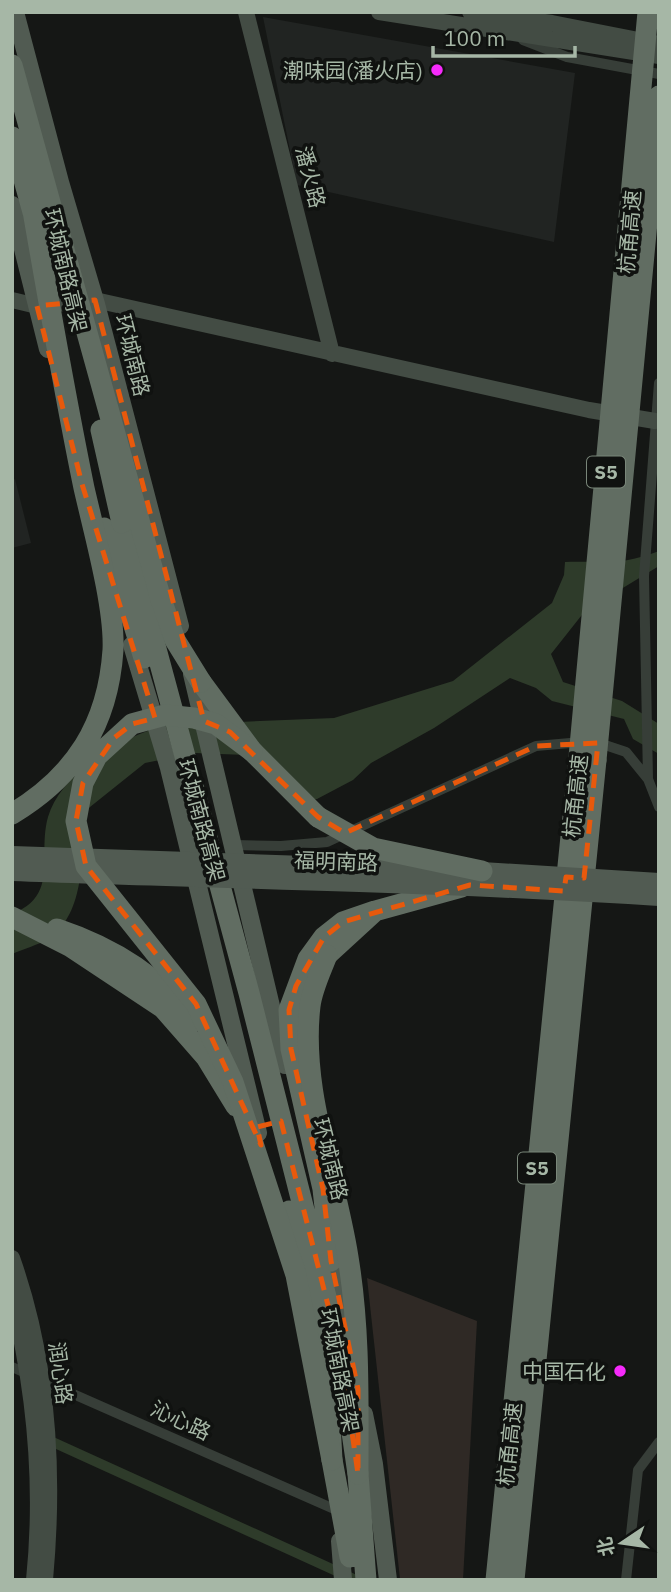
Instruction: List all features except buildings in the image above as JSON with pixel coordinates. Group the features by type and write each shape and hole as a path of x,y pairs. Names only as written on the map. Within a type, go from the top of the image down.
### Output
{"highway":[{"name":"杭甬高速","path":"514,1580 588,758 648,12"},
{"name":"环城南路高架","path":"12,65 33,209 104,528 180,777 324,1354 332,1460 349,1536 352,1580"},
{"name":"杭甬高速","path":"496,1580 659,96"},
{"name":"环城南路高架","path":"12,137 249,993 341,1356 358,1475 366,1580"},
{"path":"33,209 175,640 218,708 252,751 318,817 373,848 476,878"},
{"path":"12,814 41,797 72,766 85,747 103,704 113,648 105,589 63,384 33,209"},
{"path":"252,751 216,724 194,718 165,715 132,724 97,757 83,783 76,821 86,866 107,897 153,946 196,1004 296,1275 332,1460"},
{"path":"331,1261 323,1189 291,1049 289,1010 308,959 324,937 343,922 476,878"},
{"path":"358,1475 358,1332 348,1255 323,1148 307,1053 310,1003 327,956 375,911"},
{"path":"12,915 81,937 137,968 169,992 216,1061 261,1145"}],"main road":[{"name":"环城南路","path":"15,12 95,300 234,845 331,1261 374,1464 388,1577"},
{"path":"33,209 19,259 37,306 82,484 169,768 245,1071 309,1359 341,1546 343,1580"},
{"name":"福明南路","path":"12,855 476,878 659,882"},
{"name":"福明南路","path":"12,872 375,885 476,878 659,897"}],"street":[{"name":"潘火路","path":"246,12 332,354"},
{"path":"379,12 659,56"},
{"path":"470,12 552,18 659,44"},
{"path":"504,33 567,57 659,74"},
{"path":"12,300 37,306 95,300 589,410 655,421"},
{"path":"648,779 644,576 659,383"},
{"path":"234,845 281,846 327,842 536,746 593,741 626,752 648,779 659,807"},
{"name":"润心路","path":"12,1258 36,1342 35,1409 39,1510 34,1580"},
{"name":"润心路","path":"12,1297 36,1377 50,1470 45,1580"},
{"name":"沁心路","path":"12,1367 334,1509"},
{"path":"626,1580 638,1470 659,1442"}],"highlighted area":[{"path":"95,300 204,721 230,732 318,817 345,833 536,746 598,743 584,878 566,877 564,891 470,885 343,922 324,937 296,986 289,1010 291,1049 323,1189 331,1261 358,1389 358,1474 341,1356 281,1121 257,1127 261,1145 196,1004 86,866 76,821 83,783 114,738 132,724 155,718 82,484 37,306"}],"shaded area":[{"path":"263,17 575,73 554,242 297,185"},
{"path":"15,479 31,543 12,548 12,481"},
{"path":"659,551 659,566 585,611 551,654 563,682 622,701 659,724 659,754 633,739 624,719 552,701 536,688 510,678 434,728 371,763 353,780 317,799 306,801 246,755 195,753 145,763 85,811 80,881 70,914 61,928 48,939 12,954 12,914 27,906 42,885 45,832 55,800 80,770 115,746 168,725 334,718 453,681 552,603 564,575 565,562 622,561"},
{"path":"367,1278 477,1321 463,1580 400,1579"}],"waterway":[{"path":"46,1439 356,1580"}],"place":[{"name":"潮味园(潘火店)","path":"437,70"},
{"name":"中国石化","path":"620,1371"}]}
